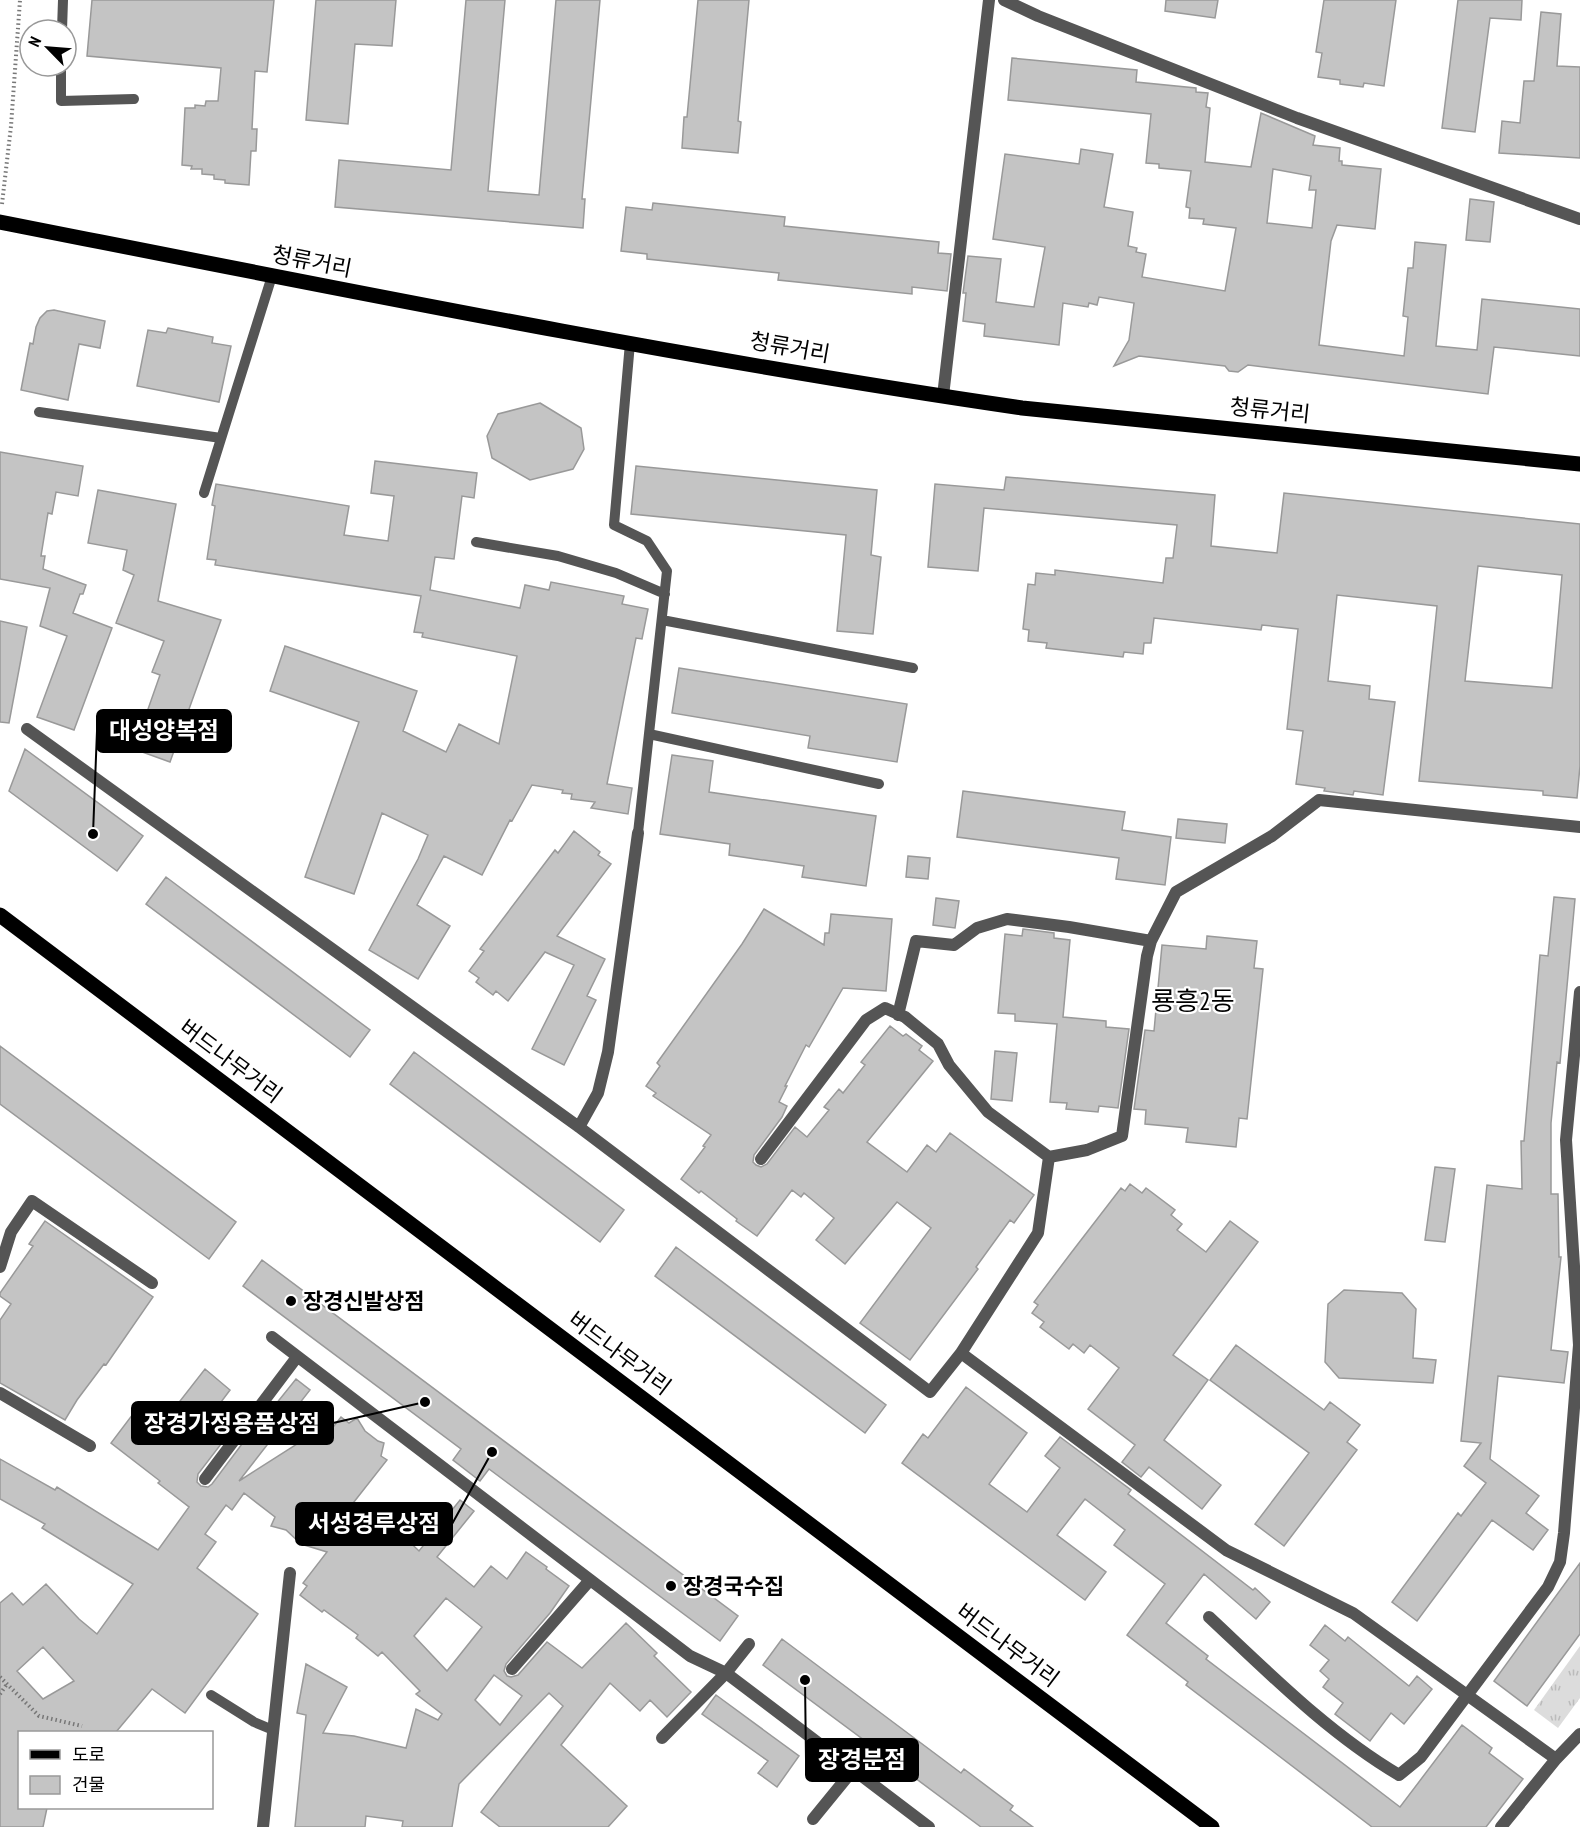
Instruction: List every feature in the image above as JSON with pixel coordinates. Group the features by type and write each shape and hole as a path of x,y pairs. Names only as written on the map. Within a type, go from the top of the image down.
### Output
{"main road":[{"name":"청류거리","path":"0,222 630,344 943,396 1022,408 1580,464"},
{"name":"버드나무거리","path":"0,915 1212,1827"}],"street":[{"path":"943,396 989,0"},
{"path":"1005,0 1038,16 1297,118 1580,219"},
{"path":"27,729 579,1127 930,1392 961,1353 1038,1233 1049,1157"},
{"path":"761,1159 866,1020 885,1008 905,1017 938,1044 949,1065 988,1112 1049,1157 1087,1150 1122,1136 1147,957 1151,941 1176,892 1272,836 1319,800 1580,827"},
{"path":"579,1127 598,1092 608,1052 638,833"},
{"path":"898,1015 916,941 954,945 977,928 1007,919 1151,941"},
{"path":"1209,1617 1296,1698 1373,1759 1399,1775 1421,1757 1548,1587 1560,1562 1564,1533 1579,1345 1566,1140 1580,992"},
{"path":"0,1267 11,1232 33,1201 152,1283"},
{"path":"272,1337 690,1656 726,1673 929,1827"},
{"path":"961,1353 1226,1550 1353,1613 1556,1759"},
{"path":"205,1479 297,1357"},
{"path":"0,1393 90,1446"},
{"path":"262,1827 290,1573"},
{"path":"512,1669 590,1580"},
{"path":"662,1738 726,1673 749,1644"},
{"path":"1501,1827 1556,1759 1580,1734"},
{"path":"813,1819 853,1770"}],"lane":[{"path":"62,18 63,0"},
{"path":"61,78 61,101 134,99"},
{"path":"204,493 272,276"},
{"path":"630,344 614,525 647,541 668,571 638,833"},
{"path":"39,412 221,438"},
{"path":"476,542 558,556 616,573 665,594"},
{"path":"662,620 913,668"},
{"path":"649,734 879,784"},
{"path":"211,1695 254,1722 273,1730"}],"path":[{"path":"2,205 11,126 20,0"},
{"path":"0,1677 39,1716 82,1726"},
{"path":"0,1694 8,1684"}],"green space":[{"path":"1580,1646 1580,1698 1558,1728 1534,1710"}],"building":[{"path":"92,0 274,0 267,72 255,71 252,129 257,129 256,151 251,151 249,185 225,183 225,180 214,179 214,175 202,174 202,169 191,169 192,166 182,165 185,108 195,108 195,105 205,106 206,101 218,101 221,68 87,56"},
{"path":"316,0 396,0 392,46 355,44 348,124 306,120"},
{"path":"466,0 505,0 488,191 539,195 556,0 600,0 582,199 585,199 583,228 335,207 339,160 451,170"},
{"path":"698,0 749,0 738,121 741,122 738,153 682,148"},
{"path":"1166,0 1218,0 1215,18 1165,11"},
{"path":"1324,0 1396,0 1384,86 1364,83 1363,87 1340,84 1340,80 1318,77 1322,53 1316,52"},
{"path":"1458,0 1522,0 1521,20 1490,18 1475,132 1442,128"},
{"path":"1541,12 1561,14 1557,66 1580,67 1580,158 1499,153 1502,121 1520,123 1524,81 1534,81"},
{"path":"1012,58 1137,70 1136,82 1196,88 1196,92 1208,93 1206,107 1210,108 1205,162 1251,167 1261,113 1315,136 1313,145 1340,148 1339,161 1342,161 1342,165 1381,169 1375,229 1337,225 1331,241 1319,345 1404,356 1408,317 1403,316 1408,268 1413,268 1415,242 1446,245 1436,346 1477,350 1482,299 1580,309 1580,356 1494,347 1488,394 1248,365 1238,372 1229,371 1225,366 1139,356 1114,366 1129,340 1134,303 1099,297 1097,305 1089,303 1088,307 1063,303 1059,345 984,336 985,324 963,321 966,293 963,293 968,256 1001,259 996,302 1034,307 1045,247 993,239 1005,154 1079,164 1081,149 1113,154 1104,207 1133,212 1128,246 1137,248 1136,252 1146,254 1142,277 1225,291 1236,228 1203,224 1204,219 1189,218 1190,208 1186,207 1191,171 1159,168 1159,164 1146,163 1151,114 1008,100","holes":["1273,169 1311,176 1309,190 1316,190 1312,228 1267,223"]},
{"path":"1470,199 1494,202 1490,242 1466,240"},
{"path":"653,203 785,217 784,226 939,242 938,253 951,254 947,291 912,287 912,294 778,280 779,273 647,259 647,254 621,251 626,207 652,210"},
{"path":"54,310 105,321 100,348 79,344 68,400 21,390 30,343 33,344 36,327 40,318 47,311"},
{"path":"168,328 213,337 212,343 231,346 219,402 137,386 148,330 166,333"},
{"path":"540,403 581,428 584,449 573,469 530,480 492,458 487,436 498,414"},
{"path":"0,452 83,466 78,496 56,492 52,514 48,513 41,556 45,556 43,569 86,585 73,613 112,628 74,730 37,717 67,636 40,626 50,588 0,579"},
{"path":"375,461 477,473 474,498 462,496 454,559 435,557 430,590 520,608 525,585 549,590 551,582 624,596 622,604 648,609 642,639 636,638 607,784 632,788 628,814 591,808 595,802 571,799 572,794 562,793 563,790 532,785 512,821 510,820 482,875 444,856 417,905 450,926 418,979 369,950 418,859 428,835 382,813 354,894 305,877 359,722 270,691 285,646 417,691 403,731 446,752 459,724 499,744 517,656 422,637 423,633 414,632 421,596 215,565 216,560 207,559 216,484 349,506 344,535 388,541 394,496 371,493"},
{"path":"636,466 877,490 871,555 881,557 873,634 837,631 846,535 631,514"},
{"path":"1006,477 1215,495 1211,546 1277,553 1284,493 1580,524 1580,766 1577,798 1543,795 1543,791 1419,781 1437,606 1337,595 1328,681 1370,686 1369,699 1395,702 1383,795 1354,791 1353,795 1296,784 1303,731 1287,729 1298,629 1262,625 1261,630 1154,618 1151,643 1144,643 1143,654 1124,652 1123,657 1046,648 1047,643 1028,641 1029,630 1023,629 1028,584 1035,585 1036,573 1055,575 1055,570 1163,583 1166,558 1173,558 1177,525 984,508 978,571 928,567 935,484 1004,490","holes":["1478,566 1562,575 1552,688 1465,681"]},
{"path":"98,490 176,504 158,601 221,620 170,762 134,749 160,675 152,672 164,641 116,623 134,575 123,570 127,550 88,543"},
{"path":"0,621 27,627 9,723 0,722"},
{"path":"679,668 907,704 897,762 808,748 810,736 672,713"},
{"path":"25,749 143,836 117,871 9,791"},
{"path":"672,755 713,761 709,792 876,816 866,886 802,877 804,866 729,855 730,844 660,834"},
{"path":"963,791 1125,812 1122,830 1171,837 1165,885 1116,879 1119,858 957,837"},
{"path":"1178,819 1227,824 1225,843 1176,838"},
{"path":"574,831 600,852 598,855 611,864 557,936 605,959 587,996 596,1000 564,1065 532,1049 574,965 545,952 508,1001 496,991 493,995 476,982 479,978 469,971 484,951 480,949 555,850 558,853"},
{"path":"908,856 930,858 928,879 906,877"},
{"path":"166,877 370,1030 350,1057 146,904"},
{"path":"1554,897 1575,899 1560,1063 1557,1062 1551,1123 1551,1194 1558,1194 1559,1257 1561,1257 1551,1350 1568,1352 1564,1383 1498,1376 1490,1459 1539,1496 1526,1513 1548,1530 1533,1550 1492,1520 1417,1621 1392,1602 1458,1513 1461,1516 1486,1483 1464,1466 1481,1443 1461,1441 1487,1185 1522,1189 1521,1141 1524,1141 1540,955 1548,956"},
{"path":"936,898 959,901 955,928 933,925"},
{"path":"764,909 824,945 825,933 829,933 831,914 892,919 886,991 843,988 809,1047 806,1045 779,1102 787,1106 782,1117 754,1155 753,1162 761,1167 767,1164 795,1127 807,1137 829,1110 824,1107 839,1089 843,1093 865,1065 861,1062 890,1026 922,1046 919,1050 933,1061 867,1142 907,1172 927,1145 936,1152 950,1133 1034,1195 1014,1223 1010,1220 976,1267 978,1269 910,1360 860,1323 931,1228 897,1202 845,1264 816,1240 834,1218 804,1193 801,1197 792,1190 757,1236 701,1191 699,1193 681,1179 705,1147 703,1146 711,1135 653,1096 656,1093 646,1086 660,1066 657,1063 742,944"},
{"path":"1023,929 1054,933 1054,938 1070,940 1063,1017 1106,1021 1106,1027 1129,1029 1118,1108 1099,1106 1098,1112 1066,1109 1067,1103 1050,1102 1057,1024 1015,1021 1015,1014 998,1013 1005,934 1022,936"},
{"path":"1207,936 1257,941 1254,968 1263,969 1247,1119 1239,1118 1236,1147 1186,1142 1188,1128 1145,1124 1146,1110 1134,1109 1145,1030 1154,1031 1162,945 1206,949"},
{"path":"0,1046 236,1222 209,1259 0,1104"},
{"path":"995,1051 1017,1053 1012,1101 991,1099"},
{"path":"414,1052 624,1210 600,1242 390,1084"},
{"path":"1435,1167 1455,1169 1445,1242 1425,1240"},
{"path":"1130,1184 1142,1193 1146,1188 1175,1210 1171,1215 1182,1224 1177,1230 1206,1252 1230,1221 1258,1242 1173,1355 1208,1380 1164,1440 1221,1485 1202,1509 1149,1467 1141,1477 1122,1462 1135,1445 1088,1409 1119,1368 1090,1345 1084,1353 1073,1344 1069,1349 1040,1327 1044,1322 1032,1313 1038,1305 1034,1302 1071,1253 1121,1188 1125,1191"},
{"path":"45,1221 153,1297 106,1365 104,1364 77,1400 65,1420 0,1383 0,1320 11,1304 0,1296 0,1293 33,1246 29,1244"},
{"path":"676,1247 886,1405 865,1433 655,1276"},
{"path":"262,1260 738,1616 720,1641 489,1469 480,1481 453,1460 461,1449 243,1286"},
{"path":"1344,1290 1402,1293 1416,1309 1413,1358 1436,1360 1433,1383 1339,1378 1325,1362 1328,1304"},
{"path":"1236,1345 1324,1410 1330,1402 1360,1425 1347,1442 1357,1450 1284,1546 1255,1524 1309,1453 1210,1380"},
{"path":"205,1369 230,1390 221,1402 241,1418 198,1474 197,1482 201,1486 208,1487 296,1379 310,1390 239,1481 322,1428 330,1431 341,1417 349,1423 357,1418 365,1431 384,1443 381,1456 387,1460 339,1521 368,1544 389,1522 419,1551 460,1500 474,1511 437,1557 474,1587 491,1566 507,1579 526,1552 569,1586 550,1613 506,1664 504,1671 507,1676 518,1675 547,1642 582,1668 626,1623 657,1653 654,1656 691,1692 667,1717 650,1700 640,1711 610,1683 561,1745 627,1806 608,1827 500,1827 481,1812 563,1706 549,1693 459,1784 452,1827 402,1827 403,1821 366,1816 365,1827 295,1827 306,1715 297,1713 306,1664 347,1687 323,1733 354,1736 406,1748 416,1709 438,1720 442,1714 416,1694 420,1691 382,1652 378,1656 356,1638 358,1635 300,1595 307,1586 303,1583 327,1552 301,1544 286,1530 271,1526 275,1517 244,1493 232,1510 226,1505 205,1534 216,1542 197,1568 258,1614 185,1713 152,1689 117,1731 18,1731 18,1809 47,1809 43,1827 0,1827 0,1603 12,1593 23,1605 46,1584 79,1619 97,1634 133,1584 42,1528 45,1524 0,1499 0,1459 55,1490 57,1487 158,1550 189,1507 111,1443 136,1410 159,1428","holes":["446,1598 482,1627 447,1671 414,1636","43,1647 74,1681 43,1699 17,1671","494,1675 522,1696 500,1725 475,1700"]},
{"path":"966,1387 1027,1433 989,1484 1027,1512 1060,1468 1045,1456 1060,1437 1131,1490 1128,1494 1253,1590 1255,1588 1270,1602 1256,1619 1204,1574 1166,1623 1208,1656 1206,1659 1400,1807 1462,1725 1492,1748 1489,1753 1523,1779 1486,1827 1372,1827 1186,1685 1188,1682 1127,1635 1165,1584 1114,1545 1125,1530 1085,1499 1057,1535 1106,1572 1085,1600 902,1463 923,1434 928,1438"},
{"path":"1580,1563 1580,1634 1527,1706 1494,1681"},
{"path":"1325,1625 1345,1641 1348,1637 1409,1686 1417,1676 1432,1689 1404,1724 1391,1713 1370,1741 1335,1714 1343,1703 1323,1687 1329,1679 1320,1671 1329,1660 1310,1645"},
{"path":"782,1639 961,1773 964,1769 1013,1806 1010,1810 1033,1827 981,1827 763,1665"},
{"path":"716,1695 799,1756 777,1787 758,1773 768,1761 702,1714"}],"place":[{"name":"대성양복점","path":"93,834"},
{"name":"장경신발상점","path":"291,1301"},
{"name":"장경가정용품상점","path":"425,1402"},
{"name":"서성경루상점","path":"492,1452"},
{"name":"장경국수집","path":"671,1586"},
{"name":"장경분점","path":"805,1680"}],"district":[{"name":"룡흥2동","path":"1193,1001"}]}
